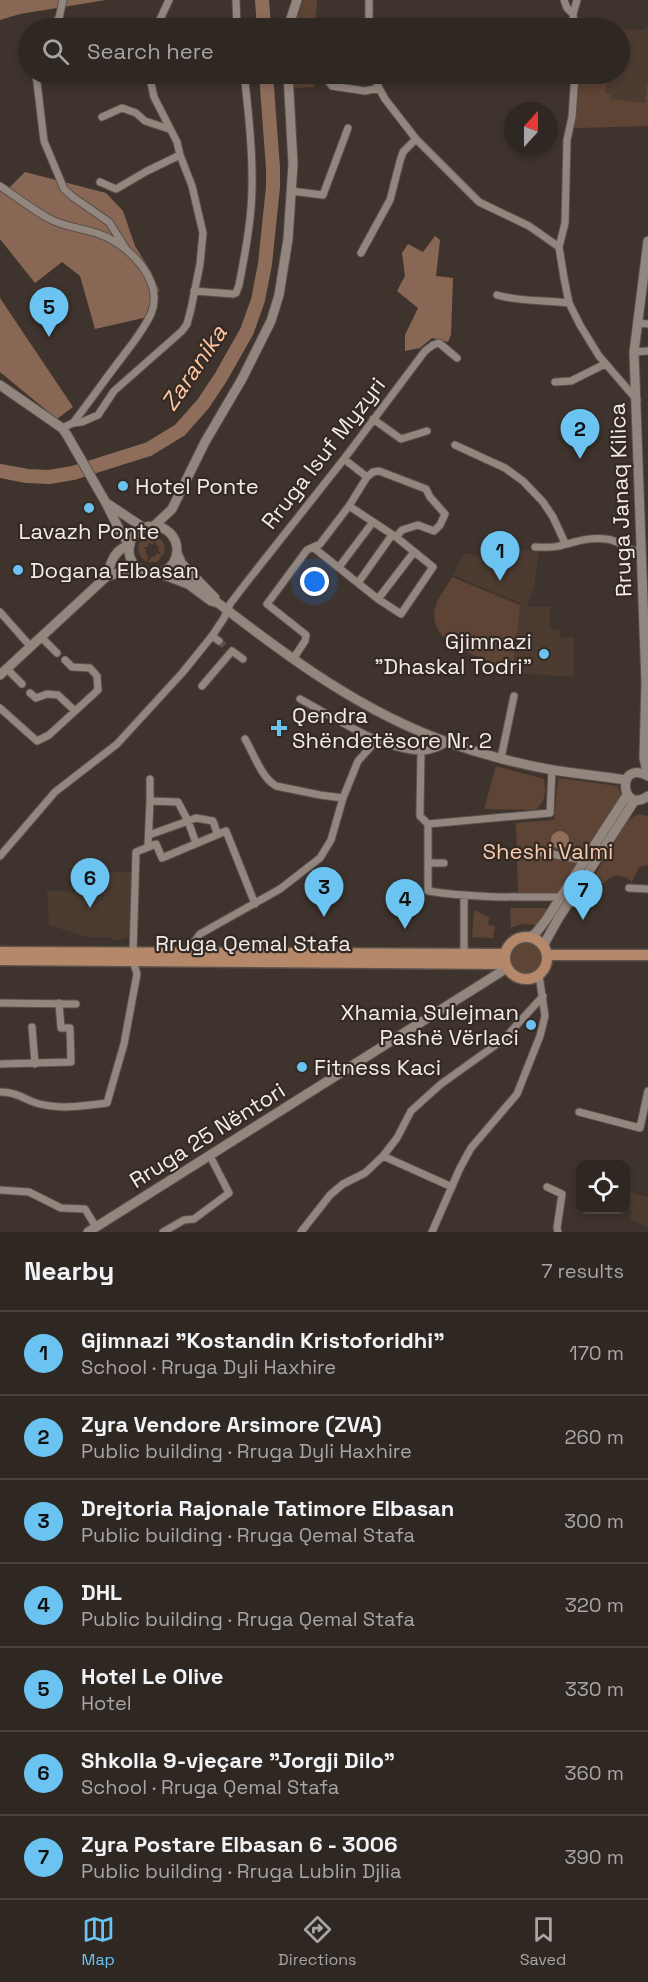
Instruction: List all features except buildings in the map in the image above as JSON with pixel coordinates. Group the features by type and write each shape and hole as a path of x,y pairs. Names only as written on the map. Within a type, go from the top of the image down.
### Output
{"main road":[{"path":"291,18 297,0"},
{"path":"171,534 172,509 205,442 242,379 271,321 284,271 293,164 289,84"},
{"name":"Rruga Janaq Kilica","path":"644,758 645,570 641,552 634,352 643,324 648,241"},
{"path":"0,385 65,431 130,546"},
{"path":"106,503 149,527 164,528 175,541 182,564 218,603 324,680 379,712 448,742 501,758 552,770 626,780"},
{"path":"145,572 139,569 131,559 130,546 134,535 149,527 172,509"},
{"path":"4,672 106,576 121,533"},
{"path":"113,557 120,550 130,546"},
{"path":"159,573 171,566 177,553"},
{"path":"106,576 126,570 159,573 184,582 211,601 218,603"},
{"path":"644,758 636,772 626,780 625,788 631,797 643,799 648,796"},
{"path":"644,758 648,776"},
{"path":"636,772 648,776"},
{"path":"631,797 558,919 543,970 532,979 516,977 507,964 508,947 513,941 535,934 631,797"},
{"path":"529,937 538,941 546,954"},
{"name":"Rruga Qemal Stafa","path":"0,960 133,957 192,950 464,954 507,964"},
{"name":"Rruga Qemal Stafa","path":"0,952 133,957 507,964"},
{"path":"546,954 648,955"},
{"path":"546,954 648,961"},
{"name":"Rruga 25 Nëntori","path":"94,1230 348,1073 507,964"}],"street":[{"path":"59,18 63,0"},
{"path":"162,18 169,0"},
{"path":"236,0 237,18"},
{"path":"369,0 369,18"},
{"path":"564,0 567,8 573,14"},
{"path":"573,18 577,0"},
{"path":"37,84 44,141 64,189 109,222 152,283 154,299 151,313 139,334 65,431"},
{"path":"73,423 98,415 114,391 182,331 190,316 200,264 203,233 192,186 177,142 154,97 151,84"},
{"path":"194,291 233,294 236,293 239,285 248,235 252,176 245,84"},
{"path":"329,84 365,91 379,88"},
{"path":"378,84 416,139 479,202 529,226 559,247"},
{"path":"574,84 572,117 567,140 565,223 559,247 569,303 580,326 605,364 637,400"},
{"path":"102,117 122,108 136,113 146,121 169,129"},
{"path":"291,191 323,195 348,128"},
{"path":"361,253 390,200 404,152 416,139"},
{"path":"100,182 116,189 180,155"},
{"path":"0,186 52,220 100,234 127,250"},
{"path":"497,295 516,300 569,303"},
{"name":"Rruga Isuf Myzyri","path":"0,856 56,792 117,744 183,672 212,636 246,583 344,459 425,351 440,343 457,358"},
{"path":"634,352 648,351"},
{"path":"555,382 571,381 605,364"},
{"path":"373,419 401,439 427,431"},
{"path":"455,445 505,468 523,481 543,502 565,543"},
{"path":"344,459 367,477"},
{"path":"293,659 305,641 306,635 267,604 308,550 320,544 349,506 367,477 373,472 379,471 426,489 445,514 440,525 434,531 418,525 402,530 394,536 358,583"},
{"path":"314,548 378,599 401,614 433,567 394,536 349,506"},
{"path":"339,567 373,522"},
{"path":"535,547 559,546 576,540 611,540 629,551 641,552"},
{"path":"378,599 414,552"},
{"path":"0,612 31,647"},
{"path":"212,636 219,641"},
{"path":"41,638 57,653"},
{"path":"202,686 230,650 243,659"},
{"path":"0,708 37,741 49,735 98,690 97,676 90,668 72,667 65,660"},
{"path":"4,672 22,684"},
{"path":"30,693 36,698 47,694 58,695 75,711"},
{"path":"501,758 514,696"},
{"path":"300,699 394,746 421,751 435,749 448,742"},
{"path":"245,739 263,773 276,786 343,798"},
{"path":"192,950 200,934 280,889 320,858 332,840 343,798 358,761 378,739"},
{"path":"421,751 420,816 428,824 428,891 464,895 561,897"},
{"path":"428,824 550,813 552,770"},
{"path":"148,846 150,779"},
{"path":"150,801 178,802 188,821 195,843"},
{"path":"149,835 196,818 213,821 217,833"},
{"path":"0,1092 13,1092 35,1102 56,1107 107,1103 124,1044 137,974 133,957 136,852 156,844 162,858 226,831 255,904"},
{"path":"514,853 547,853 582,860"},
{"path":"428,863 444,863"},
{"path":"629,888 648,889"},
{"path":"464,895 464,954"},
{"path":"432,1232 471,1148 517,1094 540,1036 545,1016 539,975"},
{"path":"301,1232 330,1195 343,1184 365,1173 383,1156 398,1138 411,1111 456,1072 504,1039 543,996"},
{"path":"0,1003 76,1004"},
{"path":"0,1064 70,1062 70,1028 61,1028 60,1003"},
{"path":"33,1027 35,1064"},
{"path":"579,1112 640,1128 648,1090"},
{"path":"383,1156 452,1187"},
{"path":"163,1232 184,1220 194,1219 229,1193 211,1158"},
{"path":"547,1187 562,1194 556,1228 558,1232"},
{"path":"0,1190 29,1192 61,1208 85,1209 94,1230"}],"shaded area":[{"path":"0,0 106,0 20,14 0,20"},
{"path":"646,27 648,28 648,126 574,128 577,84 630,84 630,29 645,30"},
{"path":"25,172 106,193 123,211 135,246 159,290 148,317 95,329 80,276 62,262 35,283 0,239 0,183 9,188"},
{"path":"435,236 440,240 436,276 453,278 451,335 448,342 432,338 420,348 405,351 405,335 418,308 397,291 405,276 402,253 408,244 423,252"},
{"path":"0,298 73,407 57,419 0,372"},
{"path":"510,549 539,551 534,586 527,607 550,607 550,629 560,630 560,638 574,637 574,677 513,673 520,605 526,606 453,575 464,553 498,559 507,558"},
{"path":"556,831 564,831 569,836 567,847 556,849 551,844 551,836"},
{"path":"97,872 132,872 132,928 129,937 115,941 109,937 86,937 49,925 47,891 96,892"},
{"path":"630,1192 648,1197 648,1227 629,1219 632,1211 630,1210"}],"green space":[{"path":"303,0 317,0 316,18 297,18"},
{"path":"294,84 314,84 314,87 294,88"},
{"path":"577,84 607,84 605,93 611,94 611,99 645,103 648,84 648,126 575,128"},
{"path":"146,536 159,537 164,544 165,552 157,562 148,562 152,556 161,554 155,541 143,547 148,555 147,562 139,553 140,542"},
{"path":"452,577 520,605 513,669 458,648 438,629 434,617 437,602"},
{"path":"496,766 544,779 545,796 536,810 484,809"},
{"name":"Sheshi Valmi","path":"558,778 618,786 621,796 558,893 518,893 516,823 554,820"},
{"path":"638,814 648,816 648,865 639,867 632,882 625,877 618,876 604,883 590,883 628,820"},
{"path":"510,908 545,908 547,910 536,925 521,924 511,928"},
{"path":"474,910 489,917 488,925 495,926 493,938 472,937"},
{"path":"527,942 538,947 543,958 538,969 527,974 516,969 511,958 516,947"}],"waterway":[{"name":"Zaranika","path":"262,0 263,18"},
{"name":"Zaranika","path":"0,471 49,477 73,473 149,449 180,430 203,404 247,331 258,300 265,264 273,187 267,84"}],"tunnel":[{"path":"219,641 227,648"}],"place":[{"name":"Hotel Le Olive","path":"49,337"},
{"name":"Zyra Vendore Arsimore (ZVA)","path":"580,459"},
{"name":"Hotel Ponte","path":"123,486"},
{"name":"Lavazh Ponte","path":"89,508"},
{"name":"Dogana Elbasan","path":"18,570"},
{"name":"Gjimnazi \"Kostandin Kristoforidhi\"","path":"500,581"},
{"name":"Gjimnazi \"Dhaskal Todri\"","path":"544,654"},
{"name":"Qendra Shëndetësore Nr. 2","path":"279,728"},
{"name":"Shkolla 9-vjeçare \"Jorgji Dilo\"","path":"90,908"},
{"name":"Drejtoria Rajonale Tatimore Elbasan","path":"324,917"},
{"name":"Zyra Postare Elbasan 6 - 3006","path":"583,920"},
{"name":"DHL","path":"405,929"},
{"name":"Xhamia Sulejman Pashë Vërlaci","path":"531,1025"},
{"name":"Fitness Kaci","path":"302,1067"}]}
